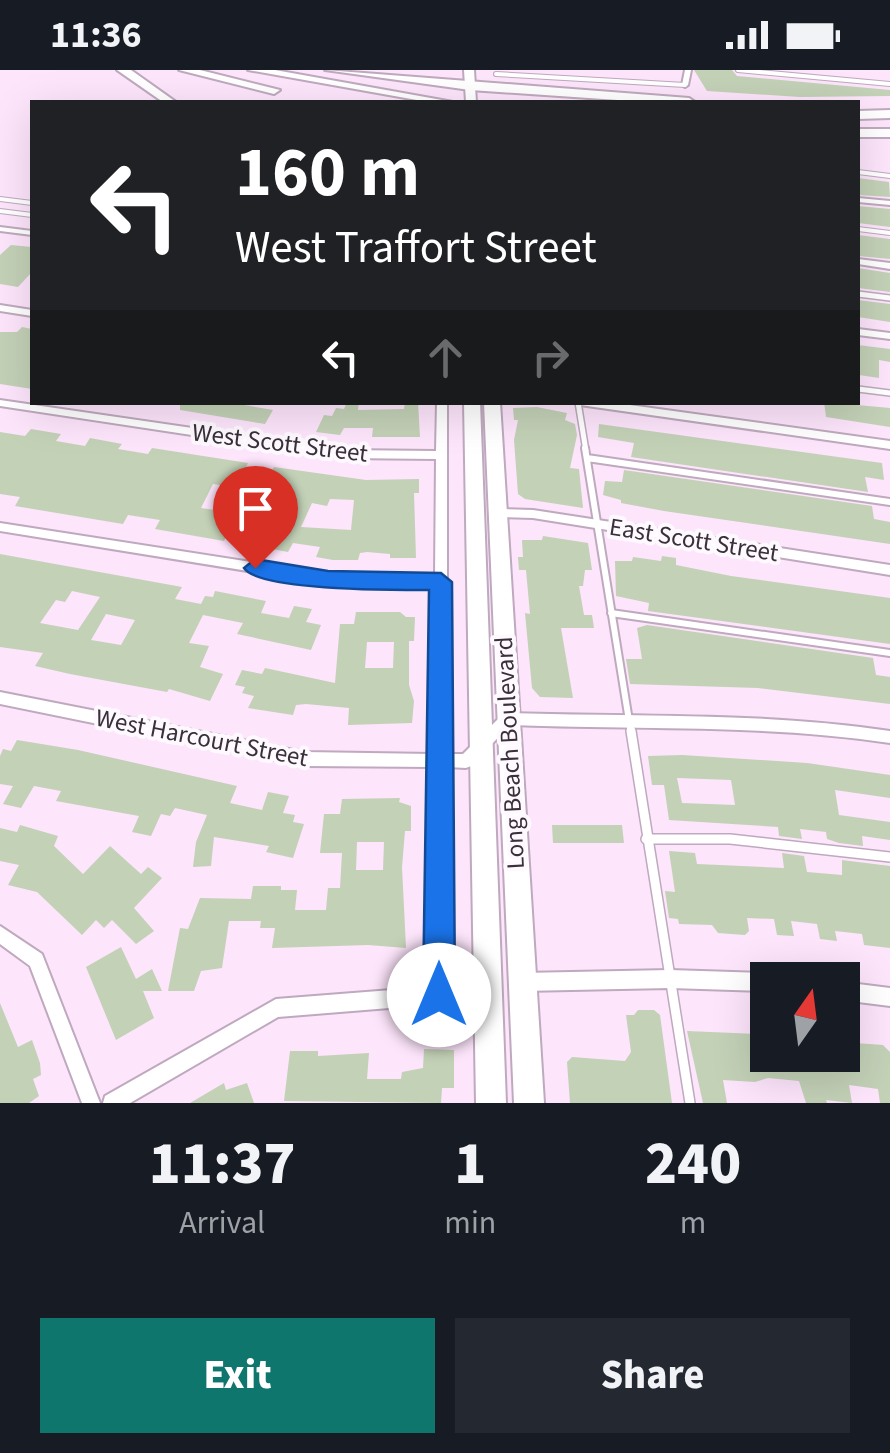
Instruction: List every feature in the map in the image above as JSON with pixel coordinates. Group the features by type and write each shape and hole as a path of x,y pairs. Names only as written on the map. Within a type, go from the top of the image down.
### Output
{"highway":[{"path":"123,70 167,100"},
{"path":"185,70 286,92"},
{"path":"254,70 431,100"},
{"path":"331,70 470,86 662,100"},
{"path":"860,112 890,111"},
{"path":"860,128 890,124"},
{"path":"860,128 890,133"}],"main road":[{"path":"469,70 470,100"},
{"name":"Long Beach Boulevard","path":"472,405 491,1103"},
{"name":"Long Beach Boulevard","path":"492,405 529,1103"}],"street":[{"path":"685,85 688,70"},
{"path":"860,200 890,204"},
{"path":"0,229 30,233"},
{"path":"860,262 890,266"},
{"path":"0,308 30,313"},
{"path":"860,332 890,336"},
{"name":"West Scott Street","path":"0,403 344,454 442,455"},
{"path":"112,1103 276,1008 439,995 442,405"},
{"path":"637,406 890,444"},
{"name":"East Scott Street","path":"498,513 597,524 890,570"},
{"path":"0,527 328,580 441,582"},
{"name":"West Harcourt Street","path":"0,698 304,759 466,761 507,719"},
{"path":"507,719 752,723 851,730 890,737"},
{"path":"0,934 36,960 91,1103"},
{"path":"522,982 670,978 750,981"},
{"path":"860,994 890,998"}],"lane":[{"path":"738,70 890,84"},
{"path":"496,74 685,85"},
{"path":"860,172 890,176"},
{"path":"0,199 30,203"},
{"path":"0,211 30,215"},
{"path":"860,229 890,232"},
{"path":"860,294 890,298"},
{"path":"860,389 890,393"},
{"path":"579,405 690,1103"},
{"path":"587,458 890,502"},
{"path":"610,613 890,652"},
{"path":"646,839 730,839 890,856"}],"building":[{"path":"694,70 732,70 737,76 890,90 890,96 800,97 707,91"},
{"path":"860,178 889,182 890,197 860,195"},
{"path":"860,206 890,209 890,227 860,223"},
{"path":"860,235 890,239 890,259 860,256"},
{"path":"11,245 30,247 30,274 18,287 0,284 0,255"},
{"path":"860,268 890,273 890,292 860,288"},
{"path":"860,300 890,304 890,322 860,317"},
{"path":"22,327 30,329 30,389 0,384 0,332 17,332"},
{"path":"860,345 890,349 890,362 879,360 879,378 860,375"},
{"path":"180,405 244,405 273,410 265,424 180,410"},
{"path":"346,405 359,405 358,410 418,405 420,437 372,437 373,428 344,428 340,435 316,432 324,415 332,416 336,408 344,409"},
{"path":"824,405 890,408 890,427 826,417"},
{"path":"537,407 567,413 565,420 575,424 577,435 570,468 579,469 583,508 525,499 518,494 514,440 518,420 514,420 513,408"},
{"path":"599,424 882,463 884,480 865,477 868,492 631,457 634,443 598,437"},
{"path":"31,429 61,434 56,441 85,446 90,438 122,444 118,449 148,454 152,448 248,463 245,469 271,473 274,467 366,480 419,479 419,493 414,493 416,558 390,558 390,554 367,552 360,553 358,560 333,560 316,557 320,547 293,543 288,552 272,549 274,545 261,542 264,537 228,533 224,541 155,529 160,520 128,515 123,524 15,506 20,497 0,494 0,432 25,436","holes":["213,484 247,489 236,513 201,508","330,499 354,500 351,530 301,527 312,503 327,506"]},
{"path":"624,470 872,506 874,519 890,522 890,544 664,511 621,503 603,495 605,481 622,482"},
{"path":"543,536 588,543 592,570 585,570 583,586 579,586 584,615 592,615 594,628 561,628 573,698 540,697 532,688 525,613 530,614 526,570 519,570 518,557 523,557 522,540 542,540"},
{"path":"0,554 182,587 175,599 201,604 205,596 213,597 215,591 266,601 261,613 289,618 294,606 312,609 306,622 321,625 311,650 237,634 243,623 203,615 189,643 209,646 200,667 223,674 210,701 169,689 167,692 35,666 43,653 0,647","holes":["72,591 100,597 78,630 40,623 56,600 65,602","106,614 135,620 121,645 91,640"]},
{"path":"662,556 676,558 676,565 731,576 890,598 890,644 648,611 649,603 616,596 615,561 632,561 633,557 661,561"},
{"path":"356,612 400,612 415,617 414,641 409,641 412,723 348,725 349,708 306,704 296,705 293,715 248,708 254,696 242,693 245,687 235,685 242,670 262,674 265,668 335,683 340,624 354,624","holes":["367,642 394,642 393,668 365,668"]},
{"path":"647,625 873,658 876,675 890,677 890,704 758,688 630,684 626,659 642,659 637,628"},
{"path":"17,740 237,786 230,803 262,810 268,792 289,796 283,813 295,815 293,822 304,824 293,858 266,852 269,846 214,837 211,866 193,867 196,842 207,815 175,808 170,816 161,814 151,836 132,832 139,816 56,801 61,791 34,786 21,808 3,804 13,786 0,784 0,756 3,749 11,751"},
{"path":"648,756 807,763 890,775 890,798 835,790 839,815 890,822 890,840 862,836 863,846 827,839 826,832 800,829 802,839 779,836 778,827 669,820 664,785 652,785","holes":["677,778 731,780 735,805 682,803"]},
{"path":"400,798 399,802 411,806 411,831 405,831 402,867 406,948 272,948 275,928 260,928 261,921 229,921 222,968 201,971 194,991 168,991 180,928 188,929 200,898 251,899 253,886 281,886 281,890 297,890 295,910 326,910 328,888 340,888 342,853 320,853 324,814 340,814 342,799","holes":["357,842 384,842 383,870 356,870"]},
{"path":"20,825 58,836 54,846 83,874 110,846 141,874 148,867 162,878 134,908 154,931 136,944 112,920 104,928 96,920 82,935 37,892 8,885 19,865 0,861 0,828 17,832"},
{"path":"552,825 622,825 624,843 553,843"},
{"path":"669,851 695,853 697,864 784,868 782,853 804,856 807,872 842,875 842,860 890,866 890,948 864,945 862,934 835,931 837,941 820,939 817,924 791,921 794,936 777,935 774,919 747,918 749,931 745,935 718,933 712,925 679,924 678,919 669,918 665,891 675,892"},
{"path":"121,947 136,979 152,969 162,991 143,991 154,1018 116,1040 86,967"},
{"path":"0,1003 18,1047 32,1040 40,1063 41,1075 33,1079 39,1096 29,1103 0,1103"},
{"path":"638,1010 654,1010 660,1015 672,1103 570,1103 567,1062 572,1057 625,1061 631,1052 626,1015 634,1015"},
{"path":"687,1031 750,1034 750,1072 860,1072 860,1043 883,1045 890,1052 890,1103 880,1103 878,1089 849,1085 852,1103 806,1103 799,1081 768,1078 755,1082 723,1080 727,1103 703,1103"},
{"path":"424,1049 454,1050 454,1088 442,1088 441,1103 284,1101 290,1051 318,1051 318,1056 369,1053 367,1079 401,1079 402,1072 423,1068"},
{"path":"224,1083 226,1090 247,1083 254,1103 190,1103"}],"route":[{"path":"255,568 328,580 441,582 439,995"}]}
